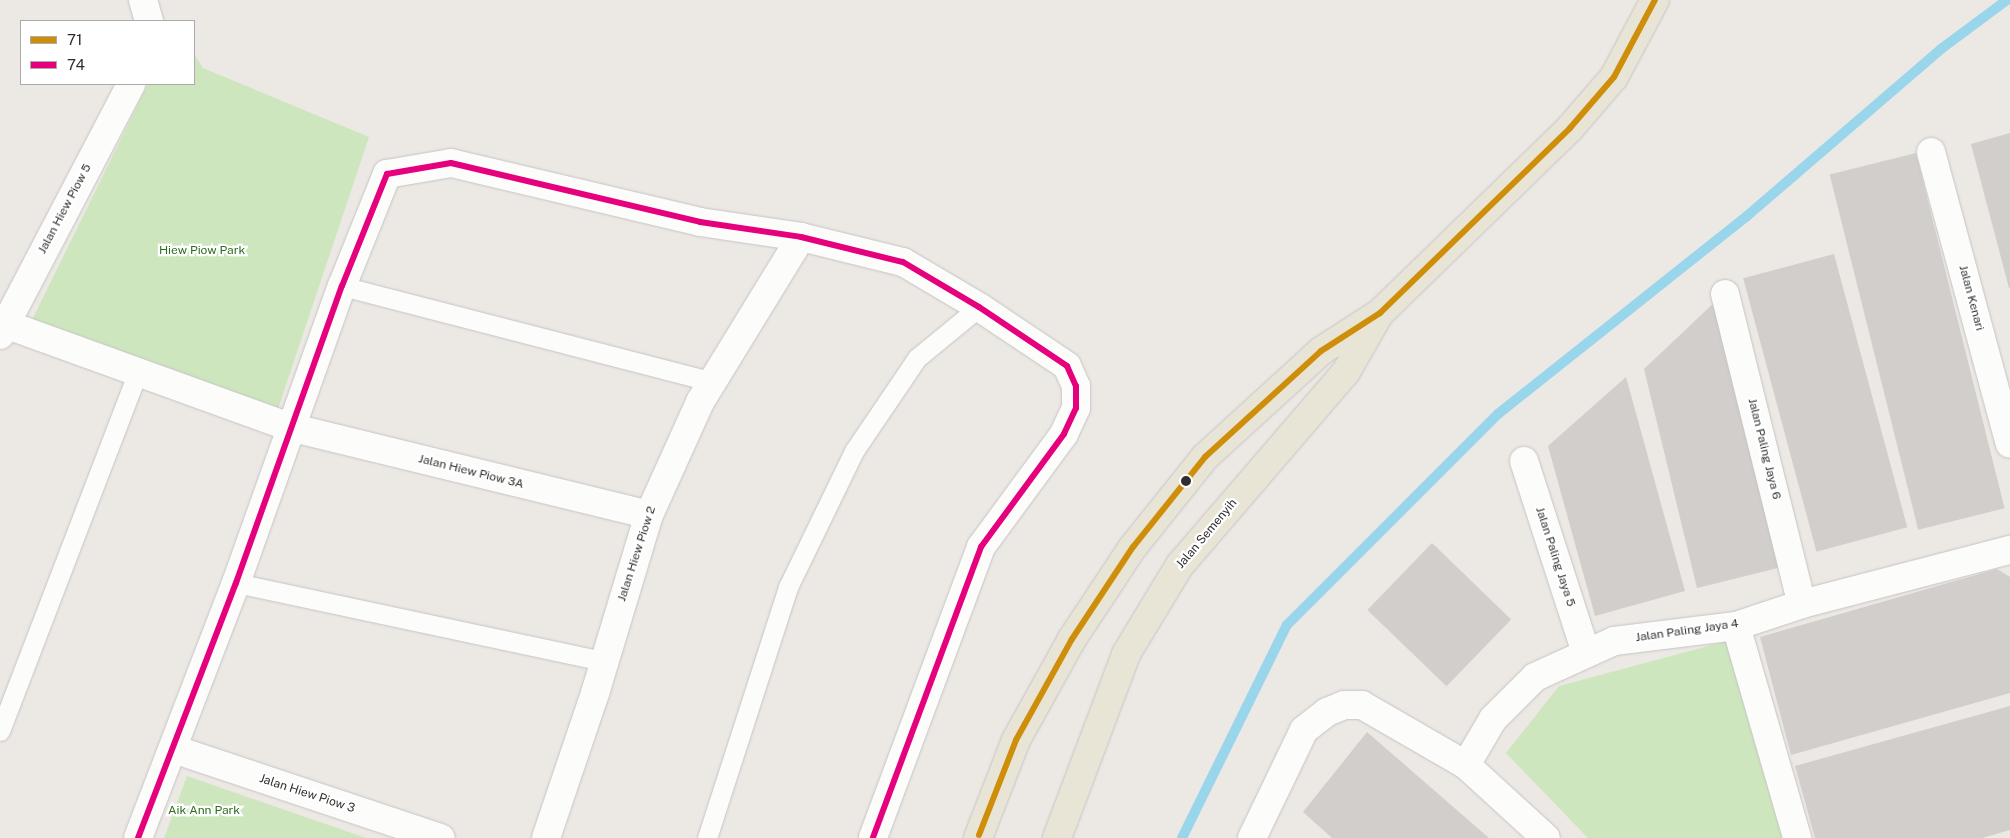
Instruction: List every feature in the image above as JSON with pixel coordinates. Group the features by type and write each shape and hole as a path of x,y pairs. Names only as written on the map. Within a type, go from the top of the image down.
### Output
{"main road":[{"name":"Jalan Semenyih","path":"978,838 1016,740 1072,639 1132,547 1205,456 1321,351 1380,313 1570,128 1614,77 1655,0"},
{"name":"Jalan Semenyih","path":"1057,838 1126,654 1180,564 1346,372 1380,313"}],"street":[{"name":"Jalan Hiew Piow 5","path":"2,329 130,85"},
{"name":"Jalan Kenari","path":"1931,152 2010,444"},
{"path":"138,838 293,428 342,286 387,174 451,163 700,222 801,237 903,262 979,307 1067,366 1076,386 1076,408 1064,434 981,548 873,838"},
{"name":"Jalan Hiew Piow 2","path":"546,838 648,515 700,402 801,237"},
{"name":"Jalan Paling Jaya 6","path":"1725,294 1802,604"},
{"name":"Jalan Hiew Piow 3A","path":"2,329 138,372 293,428 648,515"},
{"name":"Jalan Paling Jaya 5","path":"1524,461 1586,653"},
{"name":"Jalan Paling Jaya 4","path":"1466,765 1493,719 1535,677 1614,641 1736,626 1802,604 2010,550"},
{"path":"1736,626 1797,838"},
{"path":"1252,838 1304,730 1326,712 1344,705 1362,705 1466,765 1546,838"},
{"name":"Jalan Hiew Piow 3","path":"173,749 441,838"}],"lane":[{"path":"342,286 712,382"},
{"path":"708,838 788,587 854,451 917,358 979,307"},
{"path":"0,731 138,372"},
{"path":"236,582 603,661"}],"green space":[{"name":"Hiew Piow Park","path":"195,56 203,68 369,137 278,409 31,322 148,85 195,85"},
{"path":"1727,641 1785,838 1588,838 1506,753 1559,686"},
{"name":"Aik Ann Park","path":"187,776 366,838 164,838"}],"building":[{"path":"2010,133 2010,288 2009,288 1971,144"},
{"path":"1916,153 2005,508 1918,530 1830,175"},
{"path":"1834,254 1907,527 1816,552 1743,278"},
{"path":"1716,301 1782,567 1697,588 1644,369"},
{"path":"1626,377 1685,591 1595,616 1548,446"},
{"path":"1432,543 1511,619 1447,686 1367,610"},
{"path":"1997,569 2010,577 2010,693 1791,755 1760,637"},
{"path":"2010,706 2010,830 1982,838 1815,838 1795,766"},
{"path":"1367,732 1489,838 1332,838 1303,812"}],"waterway":[{"path":"1182,838 1287,625 1498,414 1747,216 1941,49 2007,0"}],"transit line":[{"name":"71","path":"979,835 1016,740 1072,639 1133,547 1205,457 1321,351 1380,313 1570,128 1614,77 1655,0"},
{"name":"74","path":"138,838 236,583 342,286 387,174 451,163 700,222 801,237 903,262 979,307 1067,366 1076,386 1076,408 1064,434 981,547 873,838"}]}
